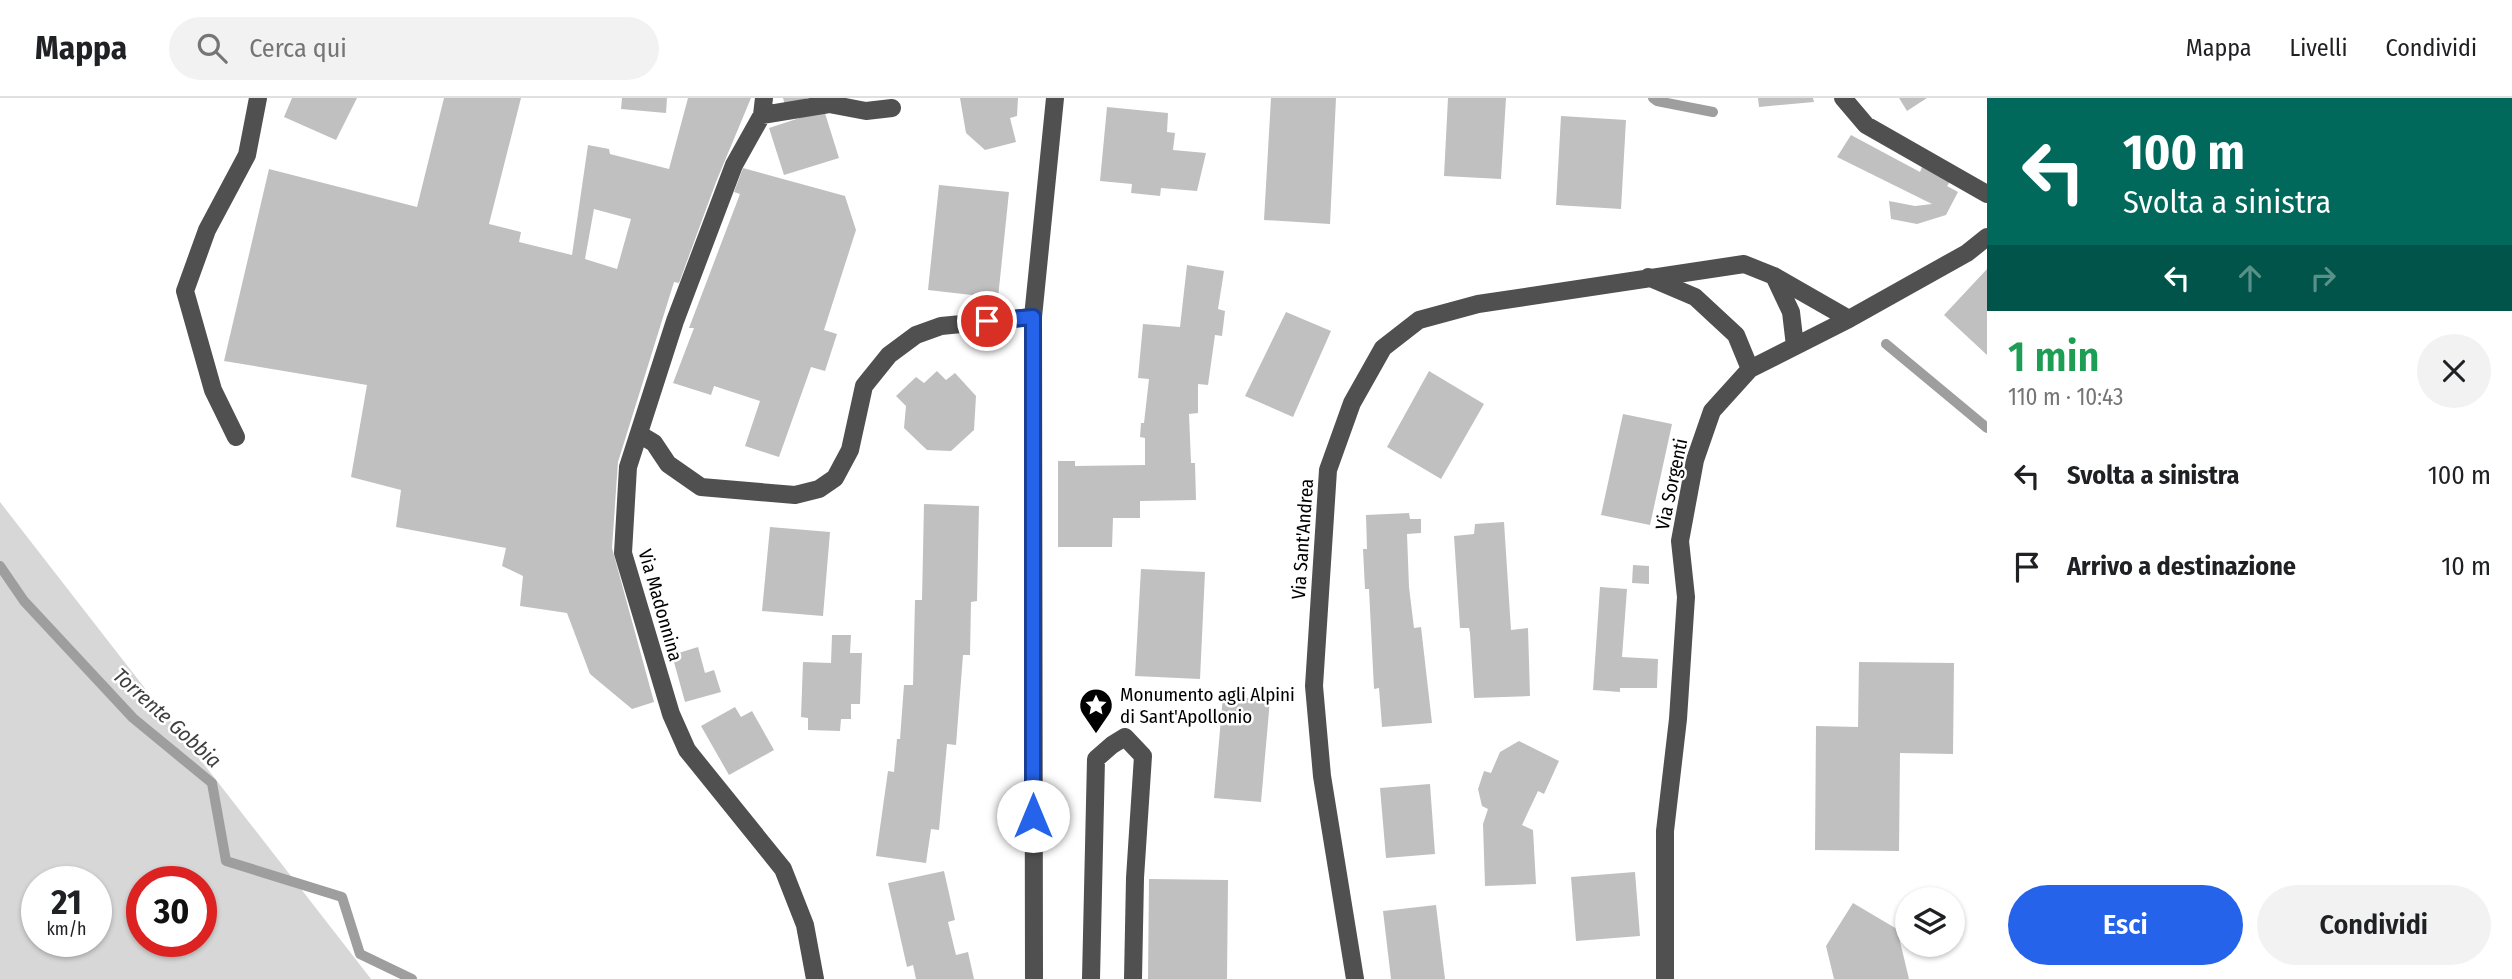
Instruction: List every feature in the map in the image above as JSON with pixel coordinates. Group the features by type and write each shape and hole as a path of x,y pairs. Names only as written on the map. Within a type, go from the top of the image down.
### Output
{"street":[{"path":"236,437 213,390 185,291 206,230 247,155 258,98"},
{"path":"1034,979 1033,317 1055,98"},
{"path":"1843,98 1866,125 1987,194"},
{"path":"763,107 829,104 866,111 892,108"},
{"name":"Via Madonnina","path":"763,107 729,178 675,321 628,467 623,553 671,715 687,750 783,869 804,925 815,979"},
{"name":"Via Sorgenti","path":"1665,979 1665,831 1678,719 1686,597 1679,541 1695,460 1712,411 1750,369 1967,253 1987,237"},
{"name":"Via Sant'Andrea","path":"1355,979 1322,776 1314,686 1328,470 1352,403 1383,348 1419,320 1478,304 1744,264 1774,276 1849,318"},
{"path":"1774,276 1791,312 1795,346"},
{"path":"1648,277 1695,297 1736,335 1750,369"},
{"path":"639,433 654,443 668,464 701,486 795,495 818,489 835,478 850,450 864,386 889,355 916,335 941,326 1033,317"},
{"path":"1091,979 1096,759 1125,737 1143,756 1135,878 1133,979"}],"shaded area":[{"path":"0,502 371,979 0,979"}],"building":[{"path":"292,98 357,98 336,140 284,117"},
{"path":"444,98 521,98 489,224 521,232 519,242 572,255 588,145 609,149 610,154 669,169 688,98 751,98 716,182 679,283 674,282 618,462 612,548 654,702 632,709 590,674 567,613 520,606 523,576 502,566 506,548 396,527 401,490 351,477 367,385 224,361 269,169 417,207","holes":["594,209 631,219 617,269 585,259"]},
{"path":"622,98 667,98 666,113 621,109"},
{"path":"783,98 806,98 806,99 785,105"},
{"path":"960,98 1018,98 1017,116 1010,118 1016,142 985,150 966,133"},
{"path":"1271,98 1336,98 1330,224 1264,220"},
{"path":"1448,98 1506,98 1501,179 1444,176"},
{"path":"1758,98 1813,98 1814,102 1759,107"},
{"path":"1899,98 1927,98 1907,111"},
{"path":"1107,107 1168,113 1167,132 1175,133 1173,150 1206,153 1197,191 1161,188 1160,196 1131,193 1132,184 1100,181"},
{"path":"824,110 839,158 784,175 769,128"},
{"path":"1561,116 1626,120 1621,209 1556,205"},
{"path":"1851,135 1920,172 1922,167 1950,182 1947,186 1958,192 1946,215 1917,224 1891,219 1889,201 1915,206 1932,204 1837,157"},
{"path":"743,168 845,196 856,230 824,330 837,334 825,371 811,367 779,457 745,446 760,401 714,386 711,395 673,383 694,328 689,328 740,194 734,192"},
{"path":"939,185 1009,192 998,298 928,290"},
{"path":"1187,265 1224,271 1218,309 1225,311 1222,336 1215,335 1208,385 1198,384 1198,413 1189,414 1196,500 1140,501 1140,518 1113,518 1112,547 1058,547 1058,461 1075,461 1075,466 1145,465 1145,438 1140,437 1149,379 1138,378 1143,324 1180,327"},
{"path":"1987,269 1987,355 1944,315"},
{"path":"1286,312 1331,331 1293,417 1245,396"},
{"path":"937,371 946,380 955,373 976,396 974,430 951,451 927,450 904,428 906,406 896,396 916,377 924,383"},
{"path":"1429,371 1484,404 1441,479 1387,447"},
{"path":"1623,414 1672,424 1650,525 1601,515"},
{"path":"924,504 979,506 977,601 971,602 970,655 963,655 956,745 947,744 939,830 931,829 926,863 876,856 888,771 894,772 897,739 900,739 904,685 913,685 915,600 922,600"},
{"path":"1409,513 1410,519 1421,519 1421,533 1407,534 1409,587 1414,628 1421,627 1432,723 1382,727 1379,688 1374,689 1369,589 1365,589 1363,549 1367,549 1366,515"},
{"path":"1504,522 1511,630 1528,628 1530,696 1474,698 1469,628 1460,628 1454,536 1474,534 1475,524"},
{"path":"770,527 830,532 823,616 762,611"},
{"path":"1633,565 1649,566 1649,584 1632,583"},
{"path":"1141,569 1205,572 1200,679 1135,676"},
{"path":"1600,587 1627,589 1622,657 1658,659 1657,688 1620,688 1620,692 1593,690"},
{"path":"832,635 851,635 850,653 862,653 860,704 851,704 851,719 841,719 840,731 808,730 808,718 801,717 803,662 831,663"},
{"path":"698,647 705,673 714,670 721,692 685,702 672,655"},
{"path":"1859,662 1954,663 1953,754 1900,753 1899,851 1815,850 1816,726 1858,727"},
{"path":"1223,696 1270,700 1261,802 1214,798"},
{"path":"735,707 741,717 752,711 774,750 729,775 701,726"},
{"path":"1519,741 1559,761 1544,794 1538,791 1522,825 1533,830 1536,884 1485,886 1483,824 1488,809 1482,806 1478,789 1484,771 1491,773 1500,752"},
{"path":"1430,784 1435,854 1386,858 1380,788"},
{"path":"944,871 955,920 948,922 956,955 968,952 974,979 916,979 913,965 907,967 888,883"},
{"path":"1635,872 1640,936 1576,941 1571,877"},
{"path":"1149,879 1228,880 1227,979 1148,979"},
{"path":"1853,903 1895,928 1895,957 1904,957 1909,979 1834,979 1826,946"},
{"path":"1436,905 1445,979 1391,979 1383,911"}],"waterway":[{"path":"1653,98 1713,112"},
{"path":"1886,344 1987,428"},
{"name":"Torrente Gobbia","path":"0,566 24,601 133,718 212,783 226,861 342,897 360,954 412,979"}],"place":[{"name":"Monumento agli Alpini di Sant'Apollonio","path":"1096,735"}],"route":[{"path":"987,321 1033,317 1033,816"}]}
